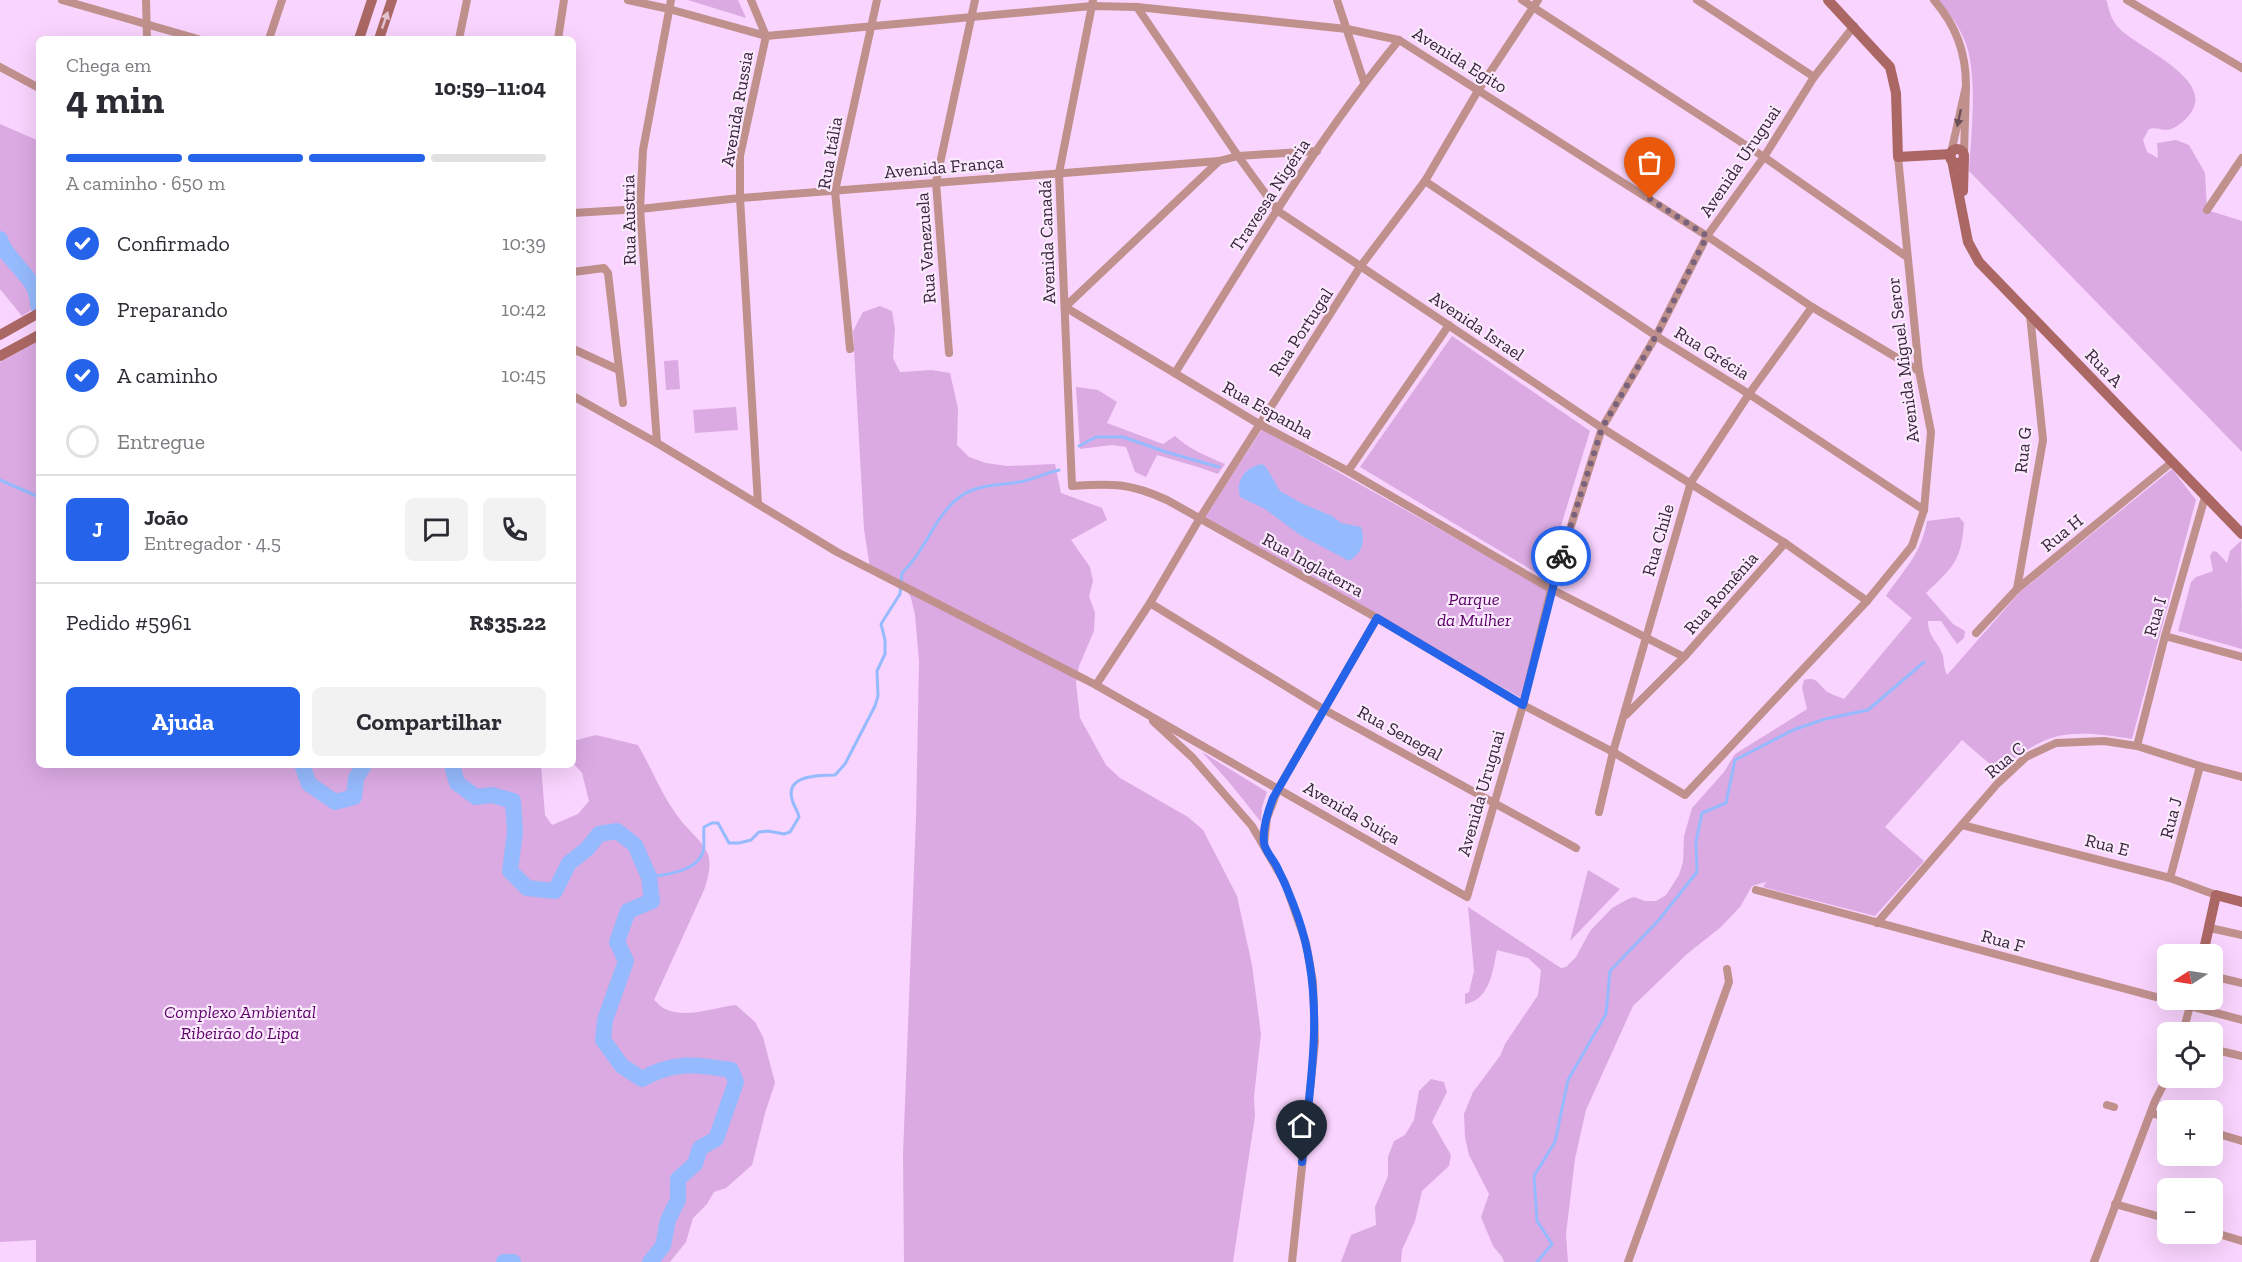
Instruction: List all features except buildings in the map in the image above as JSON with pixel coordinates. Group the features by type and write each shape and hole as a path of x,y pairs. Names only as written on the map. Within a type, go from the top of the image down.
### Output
{"street":[{"path":"62,0 188,36"},
{"path":"146,0 147,36"},
{"path":"270,36 282,0"},
{"path":"360,36 372,0"},
{"path":"380,36 392,0"},
{"path":"460,36 467,0"},
{"path":"558,36 564,0"},
{"name":"Avenida Egito","path":"628,0 670,4 766,36 1093,3 1347,29 1399,39 1707,236 1812,307 1919,371"},
{"name":"Avenida Russia","path":"751,0 766,36 740,156 740,198 758,504"},
{"name":"Rua Itália","path":"850,349 836,191 877,0"},
{"name":"Rua Venezuela","path":"949,353 936,182 975,0"},
{"path":"1337,0 1364,82"},
{"path":"1522,0 1536,4 1907,257"},
{"path":"1697,0 1814,77"},
{"name":"Avenida Miguel Seror","path":"1685,795 1867,601 1912,546 1924,510 1931,432 1919,371 1907,257 1894,77 1890,67 1828,0"},
{"name":"Rua A","path":"1934,0 1950,21 1961,46 1966,86 1964,212"},
{"path":"2127,0 2242,68"},
{"name":"Avenida Canadá","path":"1072,486 1059,173 1093,3"},
{"name":"Rua Austria","path":"657,442 640,209 644,150 670,4"},
{"name":"Rua Portugal","path":"1096,685 1150,603 1200,518 1360,267 1425,181 1479,89 1536,4"},
{"name":"Avenida Israel","path":"1137,7 1278,211 1602,428 1785,543 1867,601"},
{"name":"Avenida Uruguai","path":"1467,897 1523,705 1551,590 1602,428 1656,336 1707,236 1764,158 1814,77 1854,26"},
{"name":"Travessa Nigéria","path":"1175,373 1317,151 1364,82 1399,39"},
{"path":"0,67 36,86"},
{"name":"Rua A","path":"1966,86 1951,155 1964,212 1968,242 1979,262 2242,534"},
{"path":"1898,156 1951,155 1957,149 1964,156"},
{"name":"Avenida França","path":"576,213 936,182 1219,161 1238,156 1317,151"},
{"path":"2207,210 2242,158"},
{"path":"1065,308 1219,161"},
{"name":"Rua Grécia","path":"1425,181 1656,336 1749,394 1924,510"},
{"path":"576,272 604,268 608,273 623,403"},
{"name":"Rua Chile","path":"1599,812 1613,753 1691,482 1749,394 1812,307"},
{"name":"Rua Espanha","path":"1065,308 1259,424 1348,471 1551,590 1646,636"},
{"name":"Rua G","path":"2017,589 2043,440 2030,314"},
{"path":"0,335 36,315"},
{"path":"1348,471 1449,325"},
{"path":"0,356 36,337"},
{"path":"576,350 619,370"},
{"name":"Avenida Suiça","path":"576,398 657,442 837,552 1096,685 1467,897"},
{"name":"Rua H","path":"1977,633 2017,589 2172,462"},
{"name":"Rua Inglaterra","path":"1072,486 1119,484 1144,490 1200,518 1377,618 1523,705 1685,795"},
{"name":"Rua I","path":"2137,746 2165,636 2205,497"},
{"name":"Rua Romênia","path":"1646,636 1684,657 1785,543"},
{"name":"Rua Senegal","path":"1150,603 1323,709 1576,848"},
{"path":"1264,844 1267,818 1278,789 1377,618"},
{"path":"2165,636 2242,657"},
{"path":"1624,716 1684,657"},
{"path":"1143,712 1193,758 1239,809 1264,844 1285,883 1300,924 1310,963 1315,1002 1314,1062 1292,1262"},
{"name":"Rua C","path":"1877,923 1997,784 2026,757 2056,743 2104,741 2137,746 2242,777"},
{"name":"Rua J","path":"2170,878 2200,766"},
{"name":"Rua E","path":"1962,825 2170,878 2242,902"},
{"name":"Rua F","path":"1756,890 2157,994"},
{"path":"2206,944 2216,895"},
{"path":"2210,928 2242,935"},
{"path":"1628,1262 1729,982 1726,969"},
{"path":"2223,979 2242,983"},
{"name":"Rua F","path":"2212,1010 2242,1020"},
{"path":"2223,1052 2242,1056"},
{"path":"2094,1262 2162,1088"},
{"path":"2151,1113 2157,1115"},
{"path":"2223,1135 2242,1141"},
{"path":"2115,1204 2157,1217"},
{"path":"2223,1236 2242,1241"}],"green space":[{"path":"688,0 738,0 746,18"},
{"path":"1938,0 2105,0 2118,27 2169,63 2192,86 2196,98 2188,116 2171,129 2149,129 2143,140 2147,152 2158,158 2157,143 2176,140 2189,145 2205,173 2207,210 2242,221 2242,452 1969,171 1973,106 1970,57 1961,32"},
{"path":"0,124 36,140 36,307 22,316 0,289"},
{"path":"880,306 892,311 895,329 893,358 900,372 932,370 950,373 958,408 957,445 969,457 986,463 1007,466 1055,464 1061,493 1102,508 1107,520 1071,540 1090,567 1093,581 1089,596 1095,613 1094,631 1079,666 1076,683 1080,718 1106,765 1120,778 1188,817 1203,830 1237,896 1252,965 1261,1034 1254,1097 1255,1116 1233,1262 904,1262 903,1155 916,818 919,661 915,615 911,598 902,583 870,568 864,529 853,331 863,312"},
{"path":"1452,336 1590,431 1545,578 1360,467"},
{"name":"Complexo Ambiental Ribeirão do Lipa","path":"36,343 36,768 541,768 545,815 552,825 578,814 589,801 582,773 576,766 576,740 596,735 638,745 667,801 703,846 709,859 704,890 654,1000 665,1009 682,1013 736,1005 755,1022 763,1037 775,1083 752,1165 726,1188 714,1192 707,1204 693,1218 686,1242 670,1262 36,1262 36,1240 0,1242 0,362"},
{"path":"678,360 680,389 666,390 664,361"},
{"path":"1076,387 1098,390 1117,402 1107,423 1163,444 1175,436 1192,448 1225,464 1218,474 1157,455 1146,477 1135,472 1126,447 1112,445 1080,449"},
{"path":"736,407 738,430 695,433 693,410"},
{"name":"Parque da Mulher","path":"1262,429 1549,591 1521,698 1205,517"},
{"path":"2172,469 2196,500 2132,739 2086,734 2058,736 2034,746 1998,771 1962,740 1885,827 1924,861 1875,916 1763,887 1766,882 1752,886 1740,907 1721,927 1687,954 1633,1006 1586,1110 1575,1159 1566,1234 1568,1262 1504,1262 1493,1246 1481,1217 1489,1194 1469,1155 1464,1114 1473,1092 1500,1056 1505,1044 1538,995 1541,970 1528,958 1497,950 1492,975 1485,990 1480,997 1465,1004 1465,994 1469,992 1474,971 1468,907 1561,968 1566,967 1576,957 1590,931 1612,908 1634,897 1645,901 1656,901 1666,895 1679,875 1683,862 1684,836 1692,808 1724,772 1735,754 1807,709 1802,688 1804,680 1814,680 1827,691 1844,699 1912,618 1886,596 1916,553 1927,521 1959,517 1964,523 1961,547 1954,563 1926,593 1953,624 1965,631 1964,638 1957,644 1941,621 1928,621 1930,632 1943,656 1947,675 2020,592"},
{"path":"2241,541 2242,649 2178,631 2191,582 2196,577 2213,571 2210,556 2213,551 2217,552 2227,563 2230,551"},
{"path":"1202,752 1267,792 1262,807 1261,822 1229,782"},
{"path":"1588,870 1620,889 1570,941"},
{"path":"1431,1079 1444,1082 1447,1092 1432,1122 1451,1155 1449,1166 1422,1191 1415,1221 1402,1250 1401,1262 1341,1262 1351,1235 1376,1225 1375,1207 1388,1176 1388,1157 1394,1141 1405,1135 1414,1120 1419,1091"}],"water":[{"path":"1262,464 1280,491 1332,516 1341,523 1361,527 1363,542 1357,555 1349,561 1300,535 1265,509 1240,497 1239,485 1243,475 1251,468"}],"waterway":[{"path":"0,239 6,252 27,276 36,294"},
{"path":"1079,446 1096,437 1123,437 1219,467"},
{"path":"649,877 680,871 694,864 703,852 704,827 712,823 718,823 729,843 751,840 759,832 784,834 790,832 799,817 792,799 791,791 794,785 805,778 835,775 845,764 875,706 878,696 877,671 885,654 885,640 881,624 900,594 902,573 918,554 944,513 961,496 975,489 1024,481 1059,470"},
{"path":"0,480 36,496"},
{"path":"1537,1262 1552,1244 1537,1221 1534,1176 1555,1142 1568,1080 1606,1014 1610,971 1658,921 1697,872 1696,842 1702,813 1726,803 1735,760 1793,730 1825,719 1868,710 1924,662"},
{"path":"303,768 309,784 335,802 354,797 356,778 362,768"},
{"path":"453,768 457,783 476,797 492,795 513,801 515,832 510,871 527,888 555,891 569,863 587,849 599,834 617,831 635,845 649,877 652,901 628,911 617,942 626,961 605,1020 603,1040 622,1066 642,1079 664,1069 696,1065 731,1070 736,1082 716,1139 700,1148 695,1164 678,1179 678,1200 668,1220 663,1246 650,1262"},
{"path":"504,1262 513,1262"}],"way so far":[{"path":"1561,556 1602,428 1656,336 1707,236 1650,199"}],"route":[{"path":"1302,1162 1314,1062 1315,1002 1310,963 1300,924 1285,883 1264,844 1265,827 1273,798 1377,618 1523,705 1561,556"}]}
